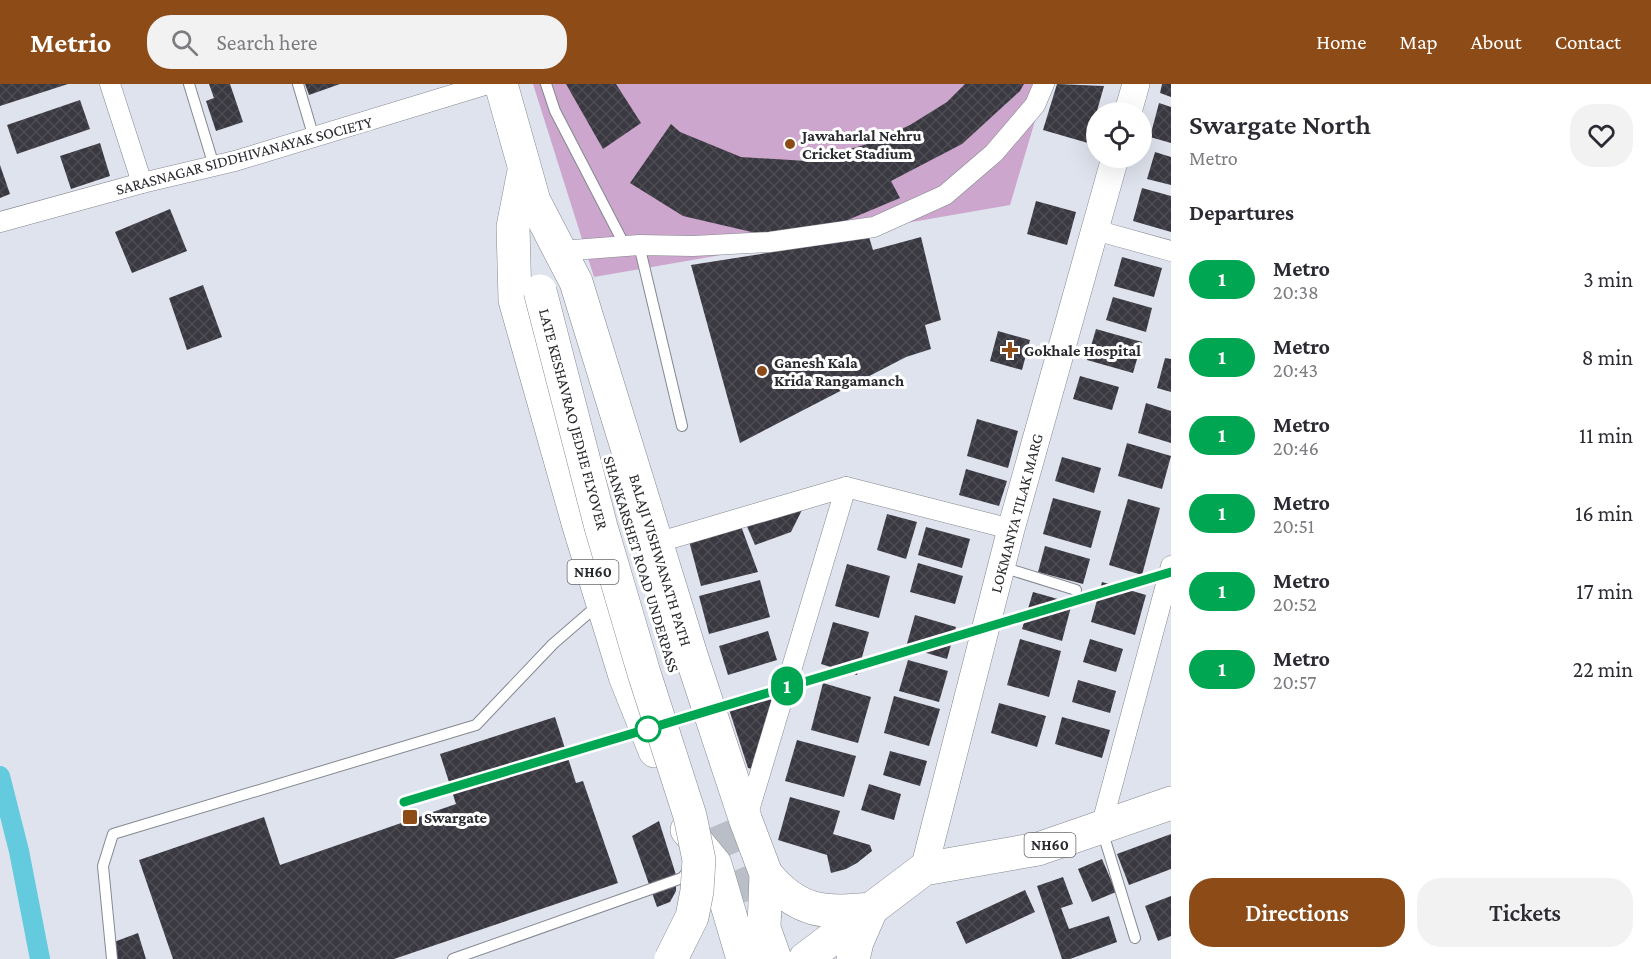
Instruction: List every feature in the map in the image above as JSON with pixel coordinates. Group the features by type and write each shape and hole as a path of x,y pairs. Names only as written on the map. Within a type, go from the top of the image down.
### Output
{"highway":[{"name":"BALAJI VISHWANATH PATH","path":"501,84 534,201 576,282 656,543 735,822 766,874 764,928 755,956"},
{"name":"BALAJI VISHWANATH PATH","path":"525,167 513,226 515,300 602,602 625,676 687,832 715,864 755,956"},
{"name":"SHANKARSHET ROAD UNDERPASS","path":"534,201 621,500 735,822"},
{"name":"LATE KESHAVRAO JEDHE FLYOVER","path":"513,226 540,291 602,527 644,673 690,816 699,860 697,891 692,917 671,959"},
{"name":"NH60","path":"805,959 924,870 1038,849 1171,803"},
{"path":"664,959 676,941 691,904 695,864 687,832"},
{"name":"NH60","path":"766,874 779,891 797,902 820,910 838,913 872,909"},
{"path":"853,959 857,942 872,909"}],"main road":[{"path":"1131,102 1136,84"},
{"name":"LOKMANYA TILAK MARG","path":"924,870 1011,529 1112,168"}],"street":[{"path":"110,84 142,183"},
{"name":"SARASNAGAR SIDDHIVANAYAK SOCIETY","path":"0,222 314,138 488,84"},
{"path":"560,251 632,246 770,242 874,227 945,195 994,153 1035,105 1044,84"},
{"path":"1095,230 1171,251"},
{"path":"735,822 846,487"},
{"path":"656,543 846,487 1011,529"},
{"path":"1101,827 1171,566"}],"lane":[{"path":"189,84 214,166"},
{"path":"298,84 314,138"},
{"path":"546,84 555,111 632,246 682,426"},
{"path":"1001,567 1076,590"},
{"path":"112,959 102,866 113,834 476,725 554,644 602,602"},
{"path":"1101,827 1135,938"},
{"path":"453,959 682,878 695,864"}],"shaded area":[{"name":"Jawaharlal Nehru Cricket Stadium","path":"533,84 1046,84 1010,205 594,277"}],"building":[{"path":"0,84 68,84 0,106"},
{"path":"209,84 230,84 243,122 216,131 206,101 214,98"},
{"path":"305,84 340,84 309,95"},
{"path":"566,84 616,84 641,123 603,149"},
{"path":"965,84 1024,84 1020,91 962,144 891,181 900,198 831,227 756,233 683,216 630,183 671,124 680,132 741,157 807,161 871,143 910,125 947,102"},
{"path":"1057,84 1104,86 1100,102 1086,102 1086,142 1043,130"},
{"path":"1162,84 1171,84 1171,97 1160,93"},
{"path":"80,100 90,129 17,154 7,125"},
{"path":"1159,103 1171,107 1171,143 1152,138"},
{"path":"100,143 110,176 71,189 60,156"},
{"path":"1155,152 1171,157 1171,185 1147,179"},
{"path":"0,165 10,194 0,198"},
{"path":"1142,188 1171,196 1171,232 1133,221"},
{"path":"1036,201 1076,212 1067,245 1027,234"},
{"path":"170,209 187,251 132,273 115,232"},
{"path":"869,237 873,250 921,237 941,320 925,325 931,349 906,357 740,443 691,265"},
{"path":"1122,257 1162,268 1154,297 1114,286"},
{"path":"203,285 222,337 187,350 169,298"},
{"path":"1113,297 1152,308 1146,332 1106,320"},
{"path":"1096,329 1142,342 1133,373 1087,360"},
{"path":"998,331 1030,340 1022,370 990,361"},
{"path":"1165,358 1171,359 1171,392 1157,388"},
{"path":"1080,376 1119,387 1112,410 1073,399"},
{"path":"1146,403 1171,411 1171,443 1138,433"},
{"path":"977,419 1018,431 1008,468 967,456"},
{"path":"1127,443 1171,456 1162,489 1118,476"},
{"path":"1062,457 1101,468 1094,493 1055,481"},
{"path":"966,469 1007,481 999,506 959,495"},
{"path":"1053,498 1101,511 1091,548 1043,534"},
{"path":"1128,499 1160,508 1142,575 1109,565"},
{"path":"802,510 791,532 755,545 746,524"},
{"path":"887,514 917,522 906,559 877,550"},
{"path":"741,526 758,572 701,586 689,541"},
{"path":"926,527 970,539 962,568 918,555"},
{"path":"1045,546 1090,559 1083,584 1038,572"},
{"path":"918,563 963,576 955,604 910,592"},
{"path":"847,564 890,576 879,618 835,606"},
{"path":"760,580 770,617 709,634 699,596"},
{"path":"1102,582 1146,595 1135,635 1091,622"},
{"path":"1033,592 1072,603 1062,641 1022,629"},
{"path":"915,615 956,627 947,659 906,647"},
{"path":"833,622 869,632 857,675 821,664"},
{"path":"768,631 777,660 728,675 719,646"},
{"path":"1020,639 1061,651 1049,697 1007,685"},
{"path":"1090,639 1123,649 1116,672 1083,662"},
{"path":"908,660 948,671 939,702 899,691"},
{"path":"1078,680 1116,691 1110,713 1072,702"},
{"path":"823,683 871,697 858,743 811,730"},
{"path":"770,687 777,694 753,769 748,768 726,700"},
{"path":"894,696 940,709 929,746 884,733"},
{"path":"999,703 1046,716 1037,747 991,733"},
{"path":"555,717 576,783 583,781 618,883 394,959 173,959 139,860 264,817 280,865 456,804 440,754"},
{"path":"1062,717 1110,730 1102,758 1055,744"},
{"path":"797,740 856,756 844,797 785,781"},
{"path":"890,751 927,761 920,786 883,775"},
{"path":"869,784 901,794 894,820 861,810"},
{"path":"790,797 840,811 833,834 870,845 872,851 846,869 831,873 827,855 778,840"},
{"path":"659,821 676,875 676,891 670,902 657,907 632,836"},
{"path":"1171,834 1171,869 1129,885 1117,854"},
{"path":"1102,859 1116,892 1092,902 1078,869"},
{"path":"1063,877 1073,904 1061,908 1069,929 1109,916 1117,942 1070,959 1062,959 1037,886"},
{"path":"1025,890 1035,912 966,944 956,922"},
{"path":"1171,896 1171,936 1158,941 1145,906"},
{"path":"138,933 146,959 116,959 114,942"}],"waterway":[{"path":"0,776 19,851 40,959"}],"tunnel":[{"path":"724,822 767,924"}],"metro line":[{"name":"1","path":"404,802 1171,572"}],"place":[{"name":"Jawaharlal Nehru Cricket Stadium","path":"790,144"},
{"name":"Gokhale Hospital","path":"1010,350"},
{"name":"Ganesh Kala Krida Rangamanch","path":"762,371"},
{"name":"Swargate","path":"410,817"}]}
